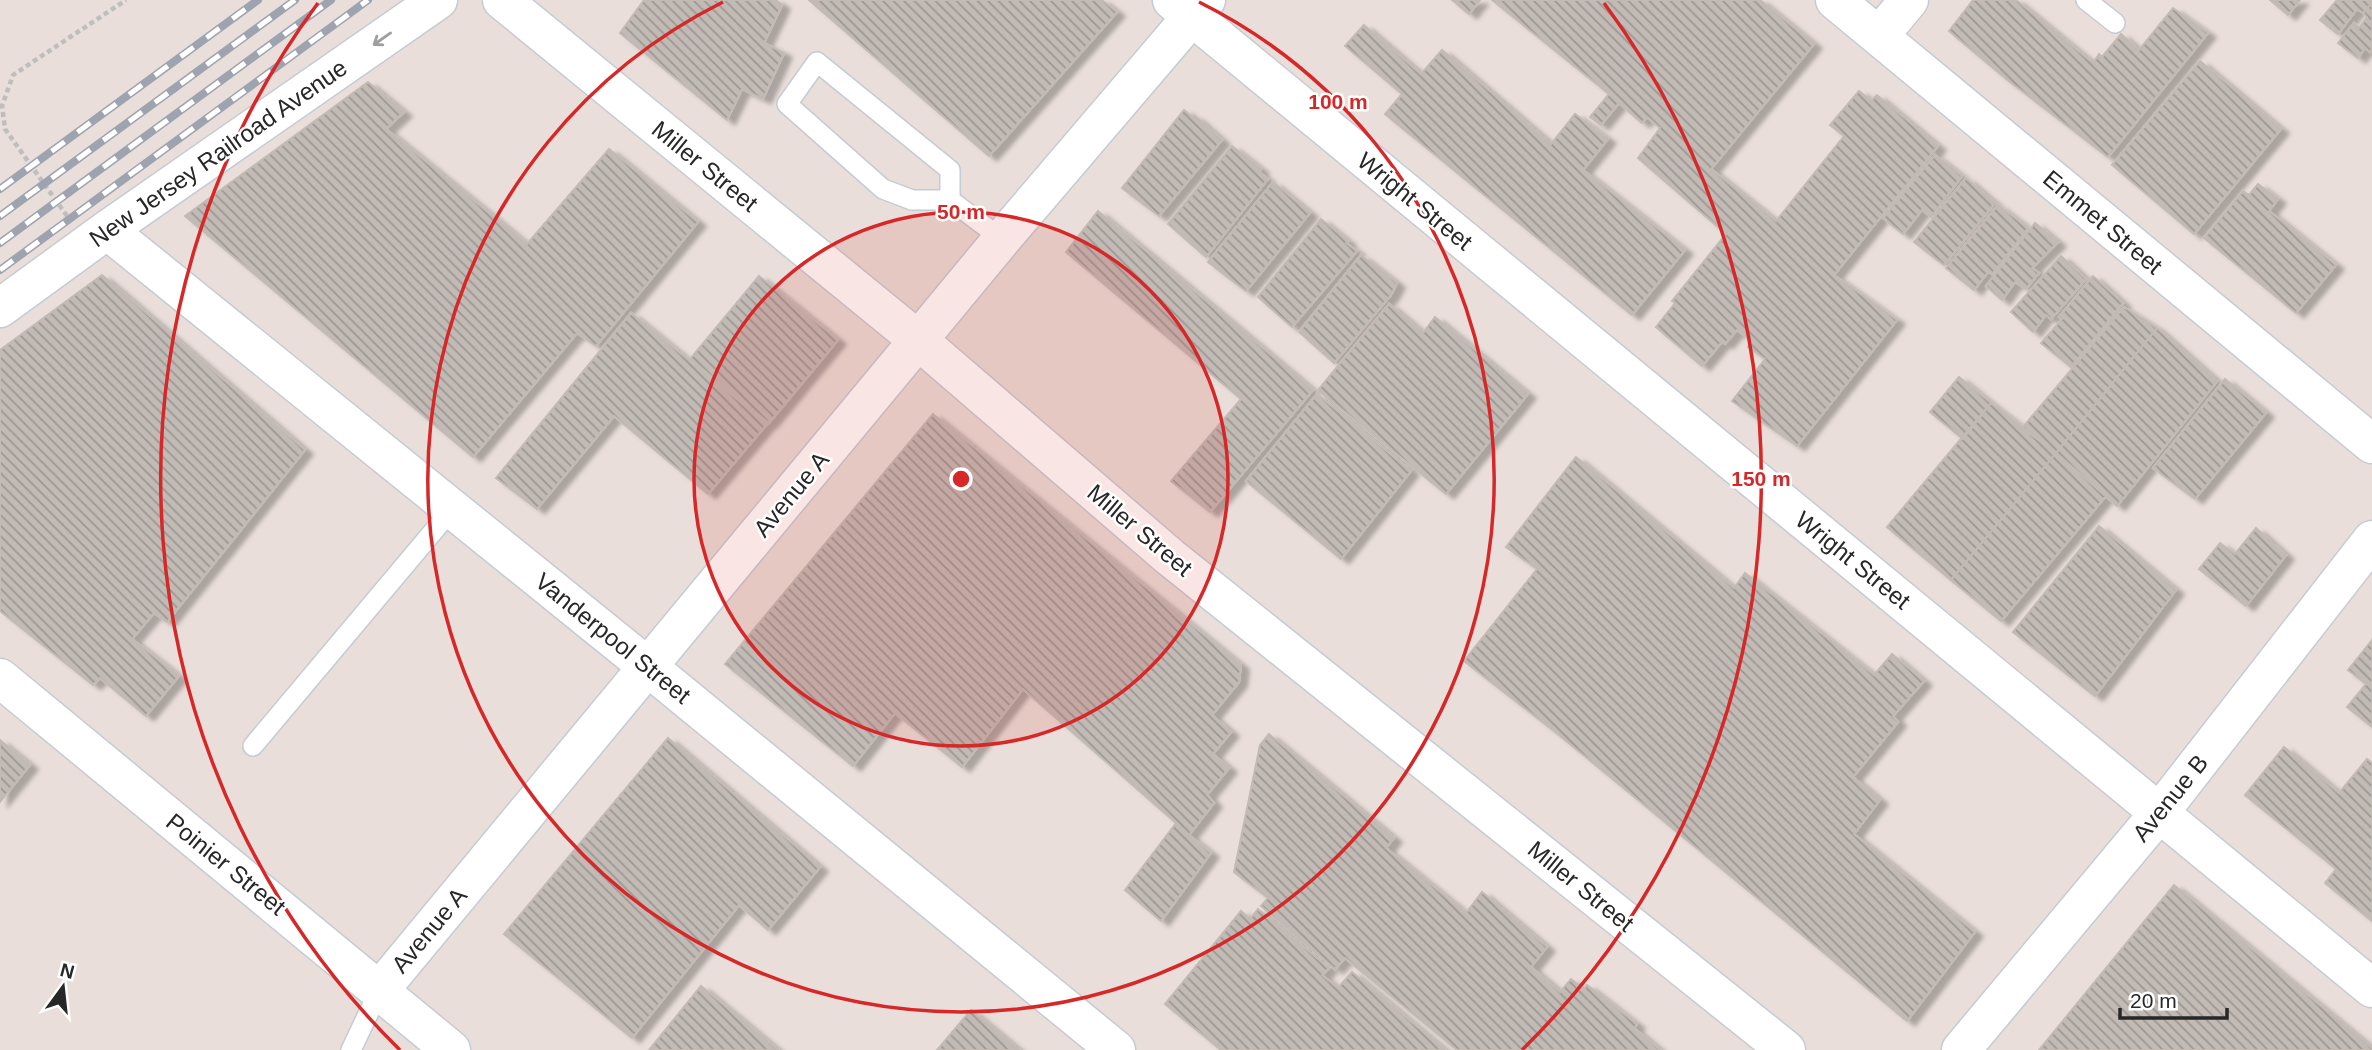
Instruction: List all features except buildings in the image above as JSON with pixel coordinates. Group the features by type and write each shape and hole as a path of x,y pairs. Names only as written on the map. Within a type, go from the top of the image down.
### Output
{"street":[{"name":"New Jersey Railroad Avenue","path":"0,309 97,237 438,0"},
{"name":"Miller Street","path":"502,0 918,340 1170,557 1786,1050"},
{"name":"Emmet Street","path":"1835,0 2372,444"},
{"path":"1879,36 1909,0"},
{"name":"Avenue A","path":"379,990 1002,239 1190,6"},
{"name":"Wright Street","path":"1190,6 2372,988"},
{"name":"Vanderpool Street","path":"97,237 453,508 1116,1050"},
{"name":"Avenue B","path":"1961,1050 2160,812 2372,540"},
{"name":"Poinier Street","path":"0,678 451,1050"}],"lane":[{"path":"2086,0 2115,23"},
{"path":"950,200 950,170 817,62 787,104 883,189 912,200 950,200 1002,239"},
{"path":"253,746 453,508"},
{"path":"351,1050 379,990"}],"path":[{"path":"97,237 5,129 2,106 13,75 126,0"}],"railway":[{"path":"0,189 258,0"},
{"path":"0,216 295,0"},
{"path":"0,243 331,0"},
{"path":"0,270 368,0"}]}
